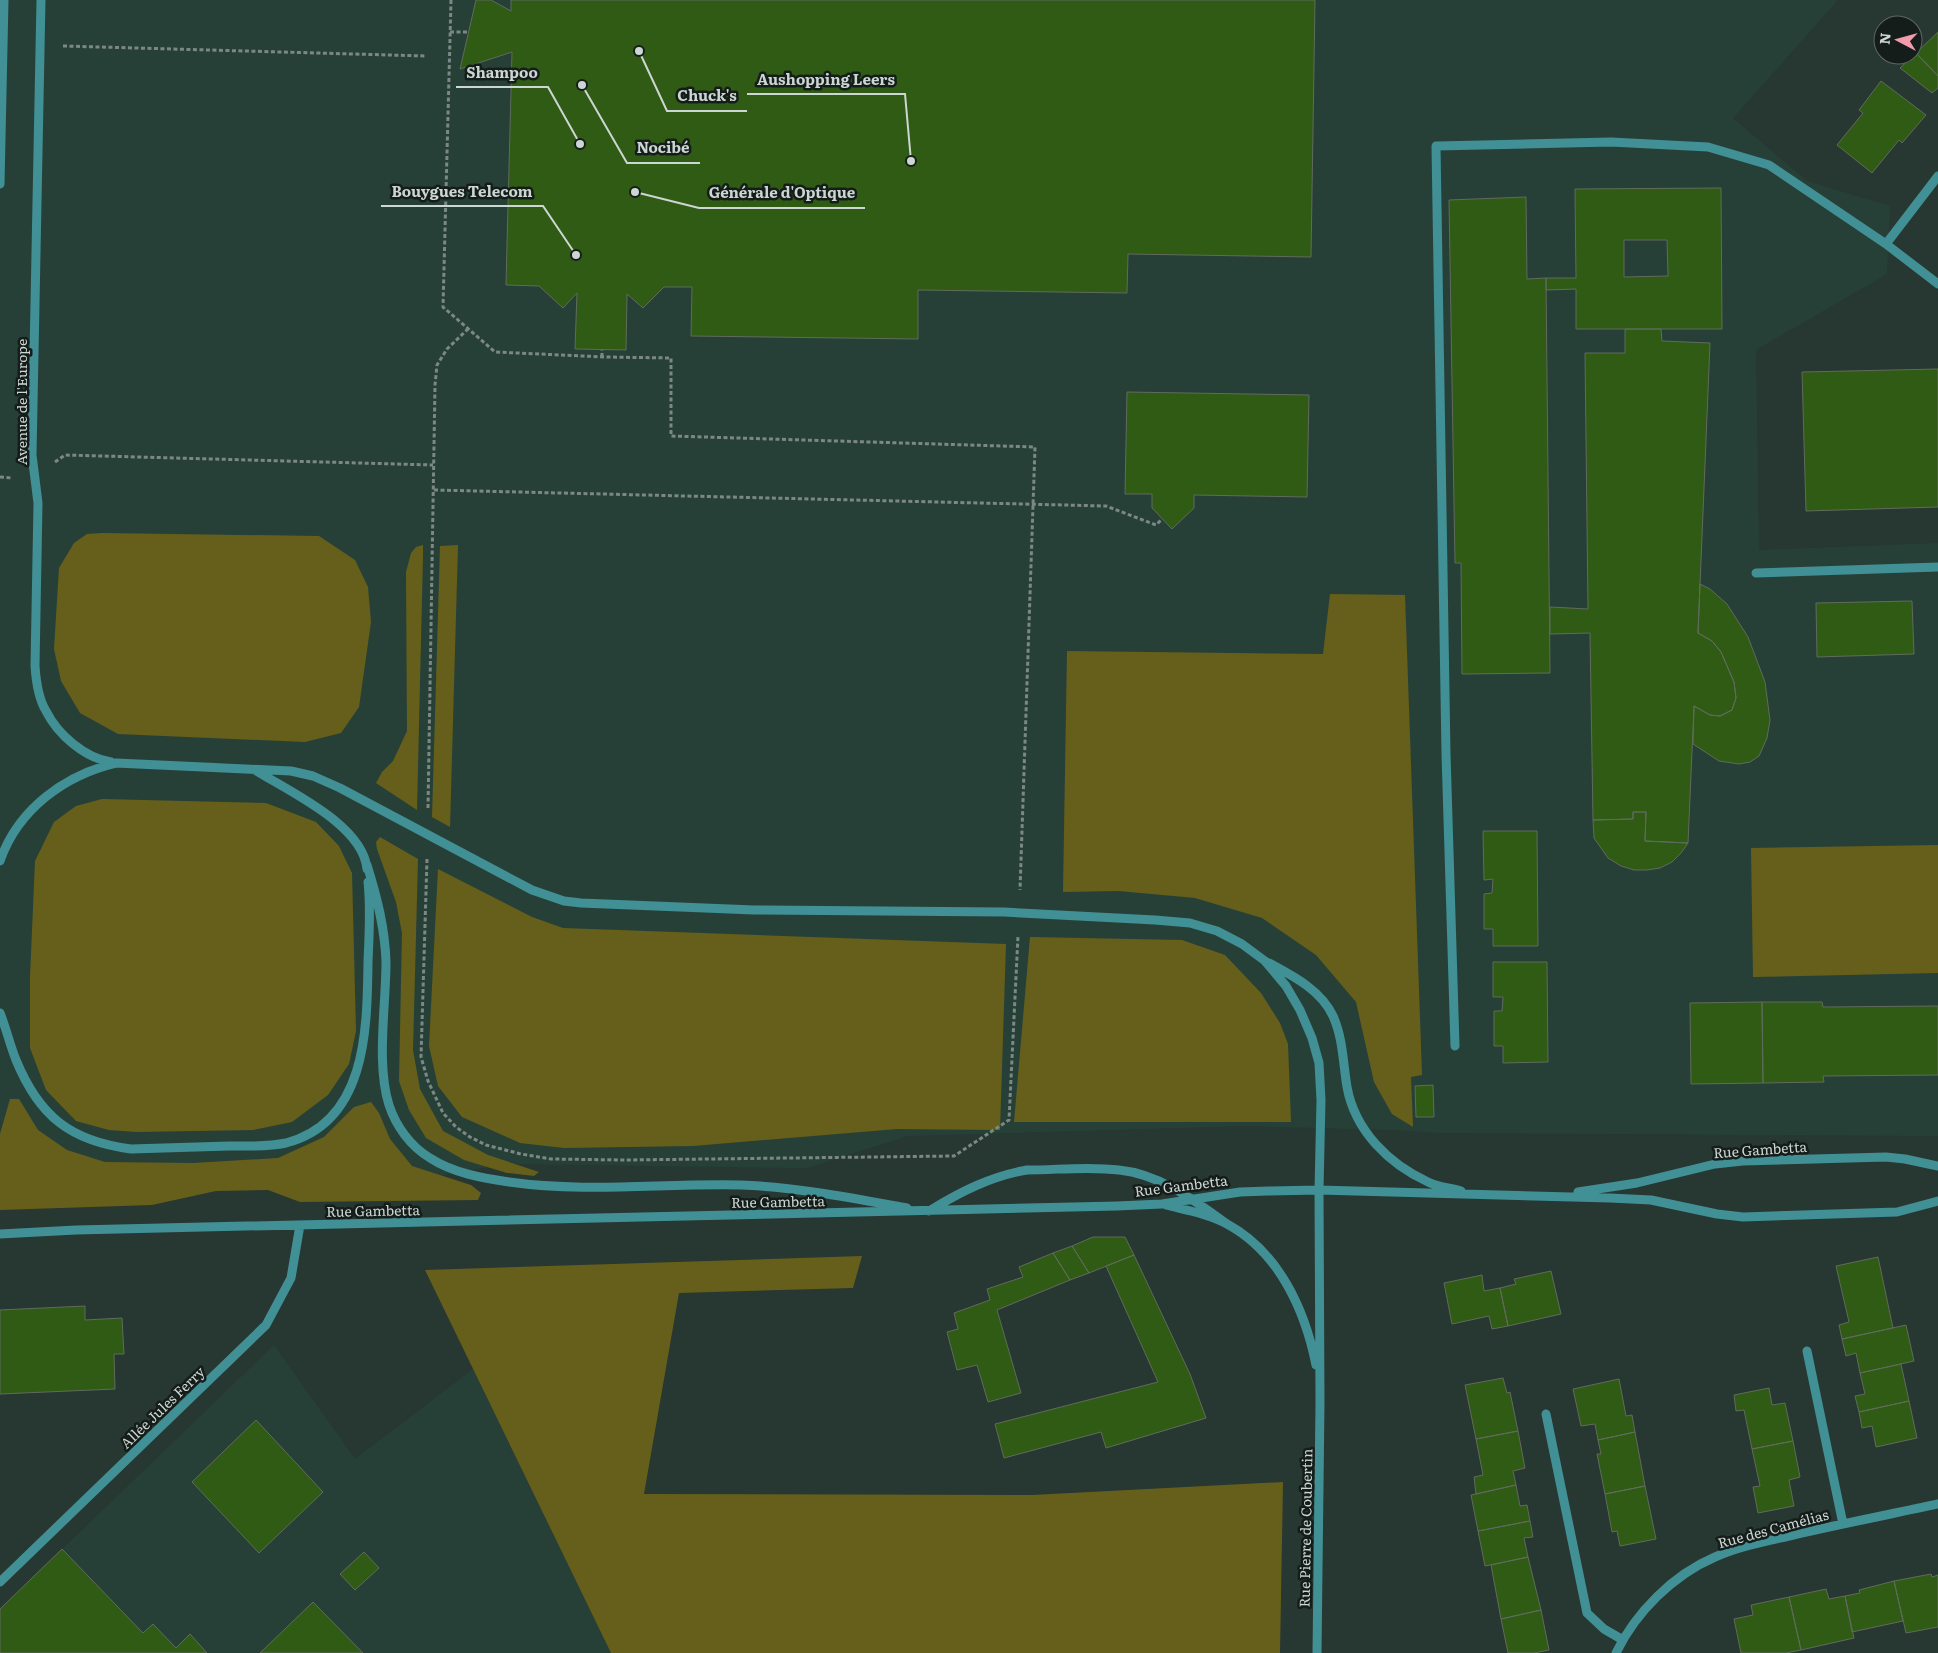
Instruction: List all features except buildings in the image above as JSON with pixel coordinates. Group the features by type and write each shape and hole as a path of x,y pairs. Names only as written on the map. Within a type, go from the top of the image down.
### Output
{"street":[{"path":"0,184 4,0"},
{"name":"Avenue de l'Europe","path":"41,0 32,455 38,503 35,648 37,684 45,710 61,733 78,748 99,760 116,763"},
{"path":"1455,1046 1446,754 1436,146 1611,142 1708,147 1769,164 1886,244 1938,284"},
{"path":"1886,244 1938,176"},
{"path":"1756,573 1938,567"},
{"path":"0,861 15,831 48,793 94,768 116,763 253,769 291,771 313,776 381,808 532,890 550,897 573,902 754,910 1020,913 1104,916 1190,923 1217,931 1242,944 1265,961 1302,980 1332,1014 1338,1030 1347,1088 1354,1112 1367,1134 1384,1154 1405,1170 1430,1183 1479,1196"},
{"path":"253,769 338,822 360,847 378,900 385,941 383,1061 388,1103 403,1134 430,1158 461,1172 486,1179 535,1186 583,1188 741,1185 826,1194 929,1211 961,1192 1014,1172 1027,1170 1120,1170 1149,1178 1193,1199 1227,1224"},
{"path":"0,1012 15,1058 34,1096 47,1113 90,1140 130,1149 269,1146 300,1138 319,1128 332,1117 343,1102 361,1058 366,1029 368,972 370,906 367,865"},
{"name":"Rue Pierre de Coubertin","path":"1265,961 1286,986 1300,1010 1312,1038 1319,1063 1321,1100 1319,1190 1320,1403 1317,1653"},
{"name":"Rue Gambetta","path":"1556,1195 1637,1183 1715,1164 1743,1161 1886,1157 1938,1166"},
{"name":"Rue Gambetta","path":"0,1234 76,1230 1162,1204 1240,1192 1319,1190 1479,1196 1556,1195 1651,1200 1717,1214 1743,1217 1897,1212 1938,1201"},
{"name":"Rue Pierre de Coubertin","path":"1162,1204 1202,1214 1227,1224 1254,1243 1272,1262 1288,1284 1312,1347 1320,1403"},
{"name":"Allée Jules Ferry","path":"0,1582 266,1325 291,1278 300,1225"},
{"name":"Rue des Camélias","path":"1808,1351 1843,1524"},
{"path":"1546,1414 1587,1612 1604,1629 1622,1640"},
{"name":"Rue des Camélias","path":"1616,1653 1622,1640 1647,1606 1683,1575 1716,1556 1754,1544 1938,1504"}],"path":[{"path":"451,0 443,307 468,328 495,352 671,358 672,436 1035,447 1020,913 1008,1120 954,1156 626,1160 551,1159 512,1152 486,1144 470,1137 443,1113 428,1081 421,1058 428,834 433,465 437,365 447,349 468,328"},
{"path":"450,32 469,32"},
{"path":"40,45 426,56"},
{"path":"602,350 602,357"},
{"path":"0,477 34,478 65,455 433,465"},
{"path":"434,490 1034,503 1106,506 1156,525 1162,519"}],"shaded area":[{"path":"0,0 1838,0 1733,118 1807,181 1890,206 1887,274 1756,350 1759,550 1938,543 1938,1136 1441,1133 1246,1126 908,1136 807,1168 505,1164 421,1179 0,1182"},
{"path":"87,534 319,536 355,560 368,587 371,622 359,707 341,733 305,742 118,734 80,713 61,681 54,649 59,568 74,543"},
{"path":"423,545 417,810 376,783 382,772 393,761 407,731 406,572 411,553 416,547"},
{"path":"458,545 450,827 432,817 440,546"},
{"path":"1330,594 1405,595 1422,1075 1411,1077 1413,1127 1392,1114 1374,1082 1356,1002 1316,955 1262,918 1195,898 1119,891 1063,892 1067,651 1323,654"},
{"path":"102,799 266,803 316,822 339,846 352,873 356,1031 349,1064 328,1095 292,1122 253,1130 137,1132 109,1130 76,1121 46,1090 30,1048 30,977 35,861 54,822 76,806"},
{"path":"380,837 418,859 413,1050 420,1089 443,1131 488,1155 539,1172 534,1176 507,1173 464,1160 426,1138 409,1110 399,1081 402,933 396,902 377,849 376,842"},
{"path":"1938,845 1938,973 1753,977 1751,848"},
{"path":"438,869 532,917 563,928 1006,944 1000,1130 897,1129 693,1146 564,1148 520,1143 462,1117 438,1086 429,1046"},
{"path":"1030,937 1182,940 1225,955 1261,993 1280,1023 1288,1044 1291,1122 1014,1122"},
{"path":"10,1099 19,1099 38,1130 67,1150 105,1162 193,1163 278,1158 324,1137 354,1107 371,1102 379,1113 390,1139 412,1166 471,1185 481,1193 478,1200 300,1202 268,1190 216,1191 152,1205 0,1210 0,1134"},
{"path":"862,1256 853,1288 679,1293 644,1494 1032,1495 1283,1482 1280,1653 611,1653 425,1270"},
{"path":"274,1345 355,1459 473,1369 611,1653 0,1653 0,1609"}],"place":[{"name":"Chuck's","path":"639,51"},
{"name":"Nocibé","path":"582,85"},
{"name":"Shampoo","path":"580,144"},
{"name":"Aushopping Leers","path":"911,161"},
{"name":"Générale d'Optique","path":"635,192"},
{"name":"Bouygues Telecom","path":"576,255"}]}
